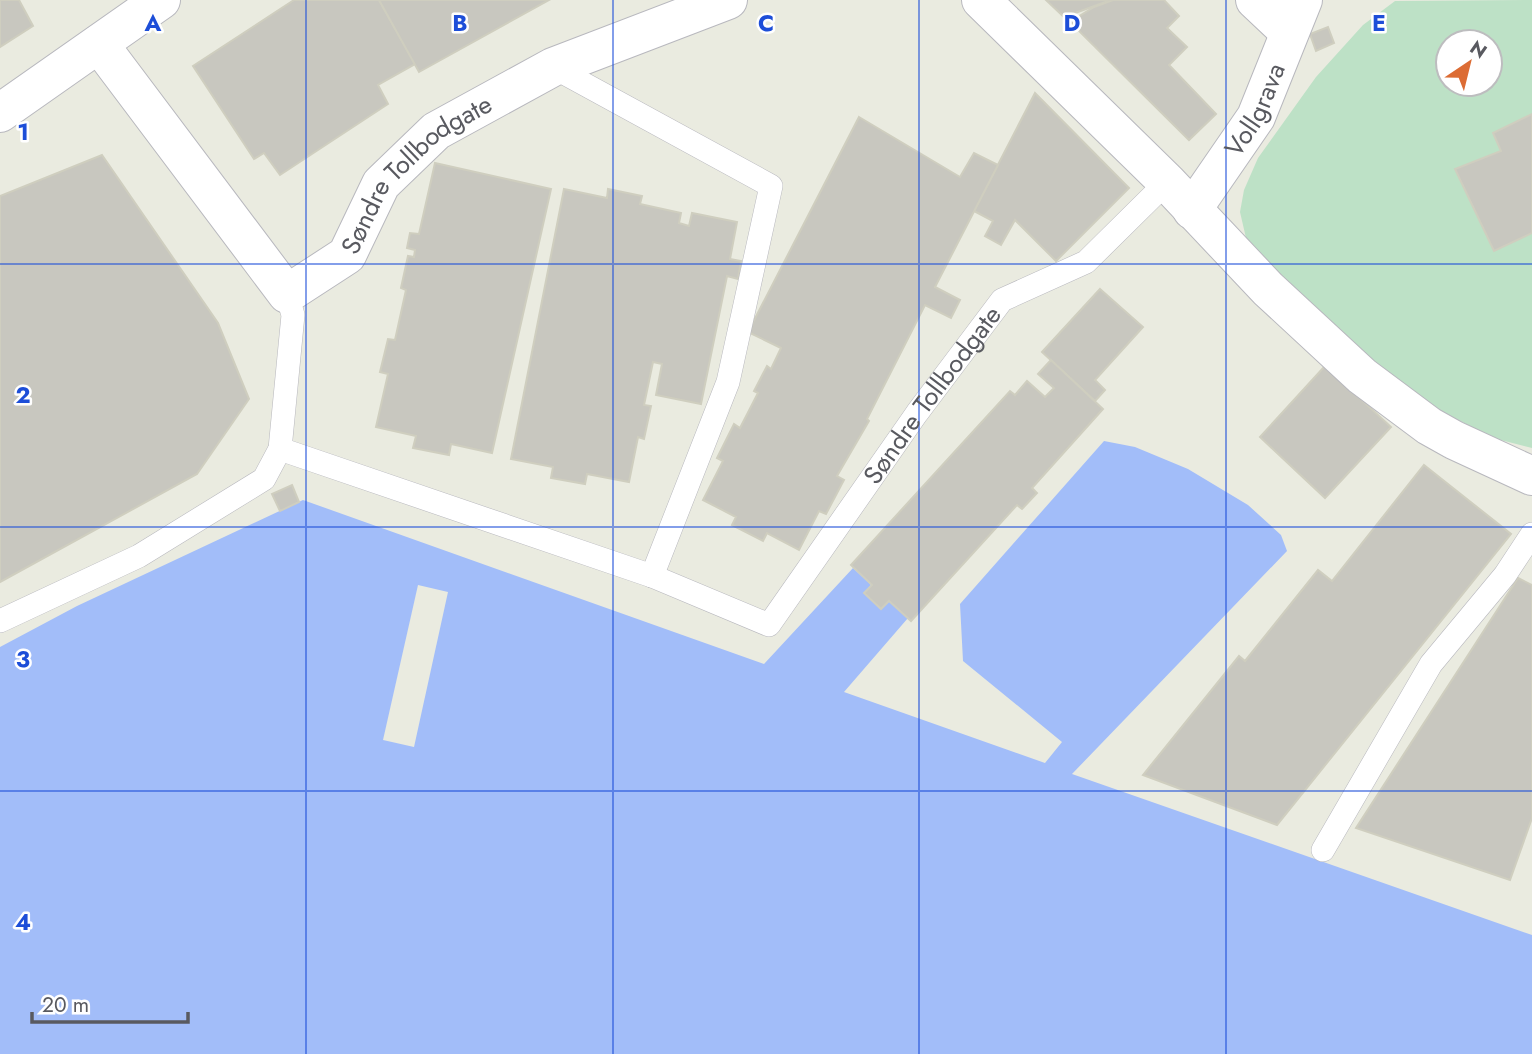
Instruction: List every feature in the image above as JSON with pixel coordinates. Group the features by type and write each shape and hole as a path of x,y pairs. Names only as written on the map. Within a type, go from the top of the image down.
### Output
{"street":[{"path":"0,113 161,0"},
{"name":"Søndre Tollbodgate","path":"287,293 347,255 381,184 436,131 553,67 728,0"},
{"path":"981,0 1167,182 1277,297 1362,376 1429,426 1532,475"},
{"path":"1255,0 1296,16"},
{"name":"Vollgrava","path":"1192,210 1256,117 1296,16"},
{"path":"99,44 287,293"}],"lane":[{"path":"280,449 652,576 728,382 771,186 553,67"},
{"name":"Søndre Tollbodgate","path":"652,576 769,625 917,413 1002,300 1086,262 1167,182"},
{"path":"0,621 139,556 264,479 280,449 293,315 287,293"},
{"path":"1323,850 1431,664 1505,575 1532,534"}],"green space":[{"path":"1532,0 1532,448 1493,438 1422,401 1334,332 1257,254 1246,238 1240,212 1244,190 1258,158 1316,77 1363,25 1395,1"}],"water":[{"path":"1104,441 1135,447 1188,469 1248,505 1281,535 1287,551 1072,774 1532,935 1532,1054 0,1054 0,647 77,606 303,500 764,664 853,568 871,585 865,592 881,608 888,600 908,618 844,692 1045,763 1062,742 963,661 960,604"}],"pier":[{"path":"418,585 448,592 414,747 383,740"}],"building":[{"path":"0,0 19,0 33,26 0,47"},
{"path":"294,0 379,0 415,64 378,85 388,104 280,175 264,153 254,159 193,66"},
{"path":"379,0 549,0 419,72"},
{"path":"1046,0 1111,0 1064,17"},
{"path":"1113,0 1164,0 1179,16 1167,28 1187,47 1169,65 1216,114 1189,140 1070,22 1094,7"},
{"path":"1328,27 1334,43 1316,51 1310,34"},
{"path":"1035,93 1129,188 1056,261 1015,220 1001,245 985,236 993,221 974,211"},
{"path":"1532,114 1532,233 1494,251 1455,169 1501,151 1493,133"},
{"path":"859,117 960,177 974,153 998,165 935,287 960,300 951,318 925,305 867,419 869,421 837,476 844,480 826,514 819,511 799,550 767,533 763,541 732,525 736,517 703,500 723,461 717,458 734,424 740,428 758,393 754,391 767,366 771,369 781,348 748,332"},
{"path":"102,155 218,323 249,399 197,474 0,582 0,196"},
{"path":"435,163 551,189 492,453 451,444 449,455 413,448 416,436 376,427 388,374 380,372 388,339 395,340 406,290 401,288 408,256 414,257 415,250 407,248 410,233 419,234"},
{"path":"564,189 607,198 608,189 642,196 640,204 681,213 679,223 689,226 692,213 737,222 730,259 741,261 738,279 727,276 701,404 656,395 662,364 653,362 644,405 651,406 644,439 638,437 629,482 587,474 585,484 551,478 553,467 511,459"},
{"path":"1100,289 1143,327 1095,380 1105,390 1095,401 1042,352"},
{"path":"1051,360 1103,409 1032,488 1037,493 1022,509 1017,505 911,621 889,601 881,609 864,593 872,585 851,565 1010,391 1015,395 1027,381 1045,397 1054,388 1038,374"},
{"path":"1325,366 1391,427 1325,498 1260,437"},
{"path":"1424,465 1511,534 1277,825 1143,775 1239,656 1245,661 1318,570 1332,581"},
{"path":"292,485 299,502 280,511 272,494"},
{"path":"1518,578 1532,585 1532,818 1510,880 1356,828"}]}
